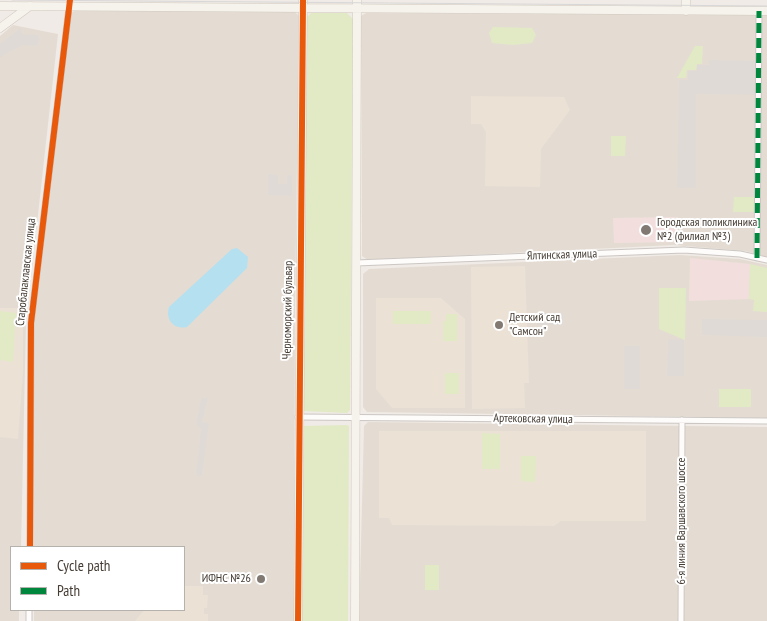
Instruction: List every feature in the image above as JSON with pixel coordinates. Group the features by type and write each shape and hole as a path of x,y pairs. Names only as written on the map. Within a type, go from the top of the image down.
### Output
{"street":[{"path":"686,0 686,11"},
{"path":"0,6 70,3 357,4 763,11 757,258"},
{"name":"Старобалаклавская улица","path":"30,546 31,323 70,3"},
{"name":"Черноморский бульвар","path":"298,621 298,417 303,4"},
{"path":"355,621 357,4"},
{"path":"0,28 30,6"},
{"name":"Ялтинская улица","path":"356,263 682,250 767,260"},
{"name":"Артековская улица","path":"298,417 767,421"},
{"name":"6-я линия Варшавского шоссе","path":"681,621 682,420"}],"shaded area":[{"path":"74,11 294,11 299,16 295,308 294,621 34,621 34,611 185,611 185,546 34,546 33,324 70,14"},
{"path":"366,13 767,14 767,257 745,251 674,245 368,260 362,256 361,16"},
{"path":"13,25 58,34 26,323 21,546 10,546 10,611 19,611 19,621 0,621 0,36"},
{"path":"21,28 22,34 38,35 40,39 37,46 23,45 0,57 0,44"},
{"path":"709,60 757,61 756,95 708,94"},
{"path":"697,65 709,65 708,94 696,94 696,188 677,188 679,80 688,80 688,71 697,71"},
{"path":"471,96 564,97 570,110 541,149 540,187 485,186 486,132 481,124 471,124"},
{"path":"268,174 278,175 278,184 287,184 287,175 292,175 292,196 268,195"},
{"name":"Городская поликлиника №2 (филиал №3)","path":"678,217 678,242 614,243 613,218"},
{"path":"680,255 740,259 767,265 767,418 367,412 363,407 363,274 369,269"},
{"path":"690,258 750,264 749,299 689,301"},
{"name":"Детский сад \"Самсон\"","path":"525,266 529,383 524,383 525,408 472,409 471,267"},
{"path":"376,298 441,298 465,319 465,408 392,408 376,389"},
{"path":"0,308 23,308 23,372 18,439 0,437"},
{"path":"532,313 563,313 563,325 537,325 537,320"},
{"path":"702,319 767,320 767,337 702,335"},
{"path":"668,339 684,340 684,376 667,376"},
{"path":"624,346 640,346 640,389 624,389"},
{"path":"201,398 208,398 202,422 209,423 202,476 196,476 201,429 196,424"},
{"path":"368,422 767,427 767,621 359,621 364,426"},
{"path":"379,431 646,431 646,521 561,521 554,526 392,525 389,518 379,518"},
{"path":"185,586 203,586 203,595 208,595 207,608 204,608 204,614 208,614 208,621 135,621 143,611 185,611"}],"green space":[{"path":"311,13 347,13 353,19 350,410 347,413 303,411 304,20"},
{"path":"493,27 532,28 536,35 532,43 513,45 492,43 489,33"},
{"path":"695,46 703,46 702,64 697,64 696,70 687,70 686,78 677,78"},
{"path":"611,136 626,136 625,156 611,156"},
{"path":"734,197 754,197 754,212 733,212"},
{"path":"750,264 767,268 767,312 753,311 754,300 749,299"},
{"path":"659,288 686,288 685,340 659,329"},
{"path":"0,311 16,313 13,362 0,360"},
{"path":"393,311 431,311 431,324 393,324"},
{"path":"446,314 457,314 457,341 443,341 443,321 446,321"},
{"path":"445,373 459,373 459,394 445,394"},
{"path":"719,389 751,389 751,407 719,407"},
{"path":"304,426 349,426 348,621 302,621"},
{"path":"482,433 500,434 500,469 482,469"},
{"path":"521,456 536,456 535,482 521,481"},
{"path":"425,565 439,565 439,590 425,590"}],"water":[{"path":"237,248 248,257 247,268 187,327 178,327 172,323 168,316 169,307 232,249"}],"tram line":[{"path":"12,0 767,6"}],"marked path":[{"path":"757,258 759,11"}],"cycle path":[{"path":"30,546 31,323 70,0"},
{"path":"298,621 303,0"}],"place":[{"name":"Городская поликлиника №2 (филиал №3)","path":"646,230"},
{"name":"Детский сад \"Самсон\"","path":"499,325"},
{"name":"ИФНС №26","path":"261,579"}]}
